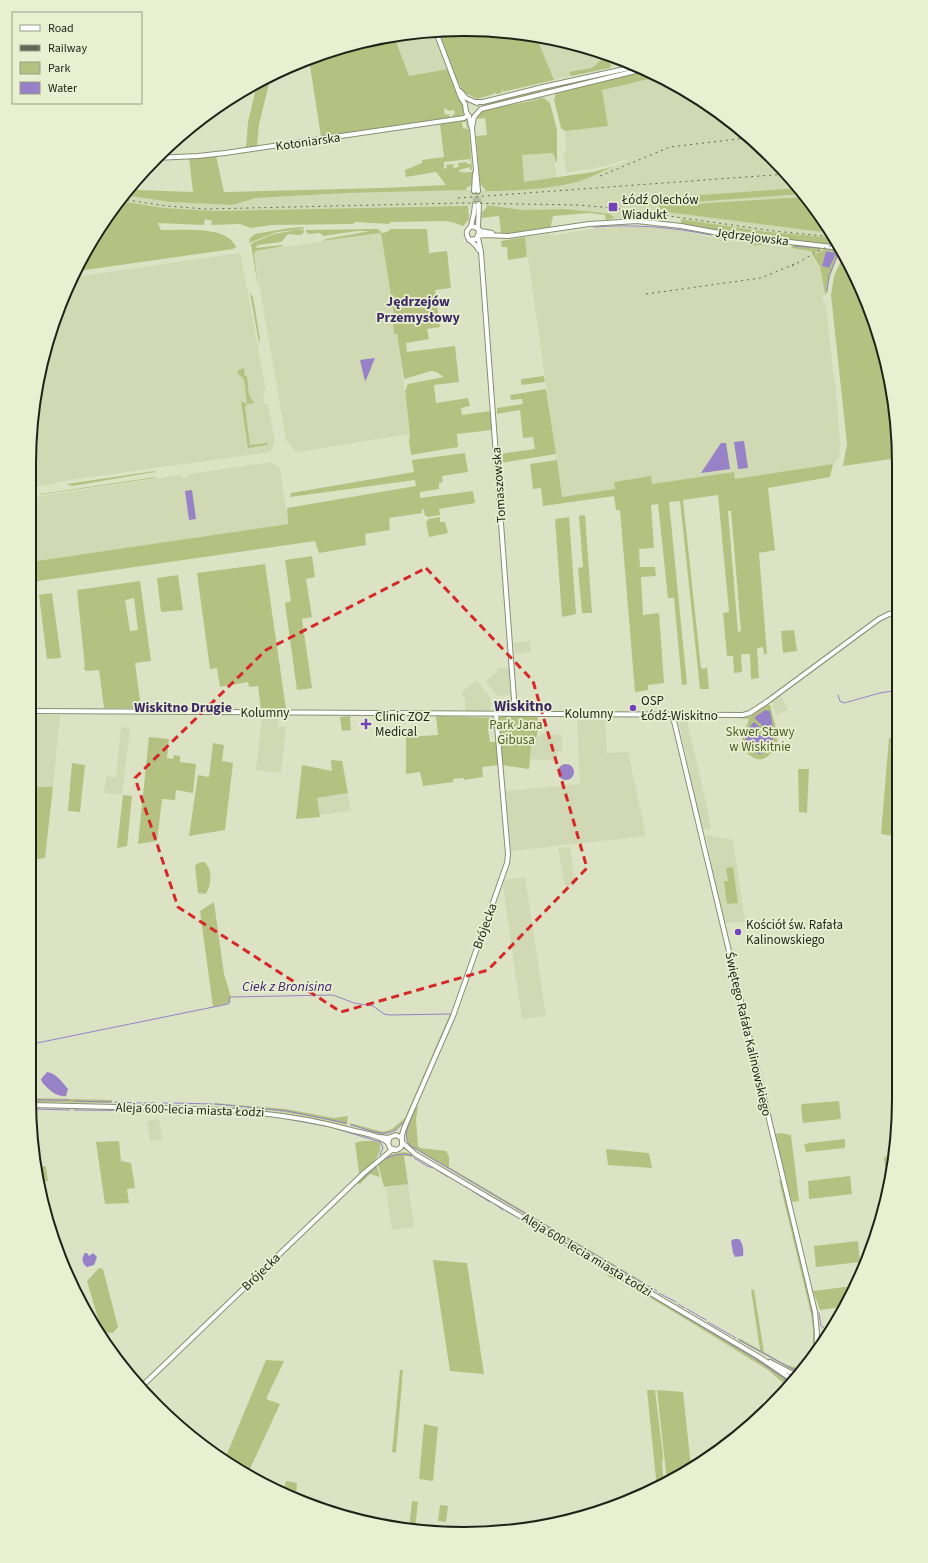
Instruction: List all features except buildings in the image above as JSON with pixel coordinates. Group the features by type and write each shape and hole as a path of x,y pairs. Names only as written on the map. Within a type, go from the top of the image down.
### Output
{"street":[{"path":"438,37 467,111 472,128 476,191"},
{"path":"474,102 483,102 548,85 627,68"},
{"path":"467,111 477,112 484,107 540,95 634,72"},
{"path":"459,90 466,98 474,102 479,107 472,128"},
{"name":"Kotoniarska","path":"165,157 214,155 462,119 467,111 468,103 474,102"},
{"path":"462,119 468,119 470,122"},
{"path":"470,240 478,237 477,204 471,226 466,233 466,237 476,245 481,256"},
{"name":"Jędrzejowska","path":"478,237 496,235 512,236 607,222 643,222 681,226 730,235 833,247"},
{"path":"471,226 478,229"},
{"name":"Jędrzejowska","path":"478,229 496,235"},
{"name":"Tomaszowska","path":"478,237 481,256 515,713"},
{"name":"Kolumny","path":"36,711 515,713 737,716 750,713 877,620 892,613"},
{"name":"Brójecka","path":"402,1138 404,1126 453,1016 507,863 508,854 496,714"},
{"name":"Świętego Rafała Kalinowskiego","path":"672,715 815,1312 817,1342"},
{"name":"Aleja 600-lecia miasta Łodzi","path":"36,1106 201,1108 248,1111 316,1121 370,1135 383,1140 388,1145"},
{"name":"Brójecka","path":"396,1135 404,1126"},
{"name":"Aleja 600-lecia miasta Łodzi","path":"370,1135 390,1137"},
{"path":"396,1135 402,1138 403,1143 400,1148 393,1149 388,1145 390,1137 396,1135"},
{"name":"Aleja 600-lecia miasta Łodzi","path":"403,1143 415,1154"},
{"name":"Brójecka","path":"382,1157 388,1145"},
{"name":"Aleja 600-lecia miasta Łodzi","path":"400,1148 415,1154 759,1357 789,1377"},
{"name":"Brójecka","path":"144,1384 382,1157 393,1149"},
{"name":"Aleja 600-lecia miasta Łodzi","path":"759,1357 792,1374"}],"highlighted area":[{"path":"426,568 533,681 587,868 488,970 341,1012 178,907 135,778 266,650"}],"shaded area":[{"path":"435,37 448,69 409,76 395,42"},
{"path":"539,43 575,51 617,65 554,80"},
{"path":"650,79 678,93 702,108 725,124 767,161 804,203 827,237 760,231 651,214 650,219 615,218 610,214 585,211 564,209 523,210 482,204 427,208 216,211 164,208 125,202 130,196 170,202 232,205 256,198 347,193 467,190 502,191 544,187 578,181 627,161 626,159 606,166 566,173 563,157 566,151 565,130 608,126 602,90"},
{"path":"553,153 557,178 524,182 522,155"},
{"path":"597,228 663,228 689,232 709,237 748,242 749,246 765,244 811,251 820,267 825,295 822,295 823,302 826,304 832,371 834,375 833,378 835,379 840,443 839,457 833,464 735,479 734,472 652,484 651,476 614,482 615,489 562,497 525,237 547,234 557,235"},
{"path":"381,233 395,321 393,322 394,334 397,334 410,434 296,452 286,440 254,254 256,251"},
{"path":"239,253 241,256 266,391 263,391 265,404 268,404 275,442 270,452 69,480 57,482 55,484 36,486 37,436 44,381 59,326 79,276"},
{"path":"271,462 280,468 288,524 36,561 36,497 180,475 182,478 189,477 189,474"},
{"path":"530,641 531,652 515,654 514,643"},
{"path":"498,668 509,668 510,695 497,696 486,681 498,671"},
{"path":"476,680 491,699 490,711 465,711 465,698 461,693"},
{"path":"780,694 788,710 775,715 772,701"},
{"path":"36,715 60,715 53,787 36,787"},
{"path":"686,717 711,829 702,829 678,718"},
{"path":"262,718 279,718 278,726 286,727 281,773 256,770"},
{"path":"577,720 605,720 607,753 628,752 646,836 511,851 506,791 580,784"},
{"path":"121,727 130,728 122,795 104,793 106,776 116,778"},
{"path":"540,734 562,735 562,751 557,752 557,761 530,759 532,737 540,737"},
{"path":"348,793 351,811 319,815 317,798"},
{"path":"706,835 733,840 745,922 725,923"},
{"path":"570,847 575,885 565,886 558,848"},
{"path":"525,877 546,1016 522,1019 503,886 505,880"},
{"path":"159,1119 162,1140 150,1141 147,1121"},
{"path":"408,1184 414,1227 392,1230 386,1188"}],"green space":[{"path":"439,37 492,37 520,40 539,43 554,80 503,92 503,90 501,91 502,93 496,94 495,92 494,94 477,99 463,92"},
{"path":"396,42 409,76 448,69 463,104 464,113 460,117 453,119 452,115 455,114 454,110 449,111 444,108 445,115 449,114 451,119 321,137 310,65 326,59 381,44"},
{"path":"602,59 609,62 610,64 610,68 571,76 569,72 592,68"},
{"path":"629,69 632,71 548,91 542,89"},
{"path":"636,73 650,79 602,90 608,126 565,131 561,128 554,100 556,93"},
{"path":"269,83 259,124 257,147 246,148 248,122 256,90"},
{"path":"538,91 546,92 485,105 485,103"},
{"path":"544,98 550,103 557,130 557,161 556,163 553,153 522,155 524,182 593,172 614,166 577,182 531,189 485,191 480,184 476,136 487,135 485,118 477,119 480,111 541,99 518,102"},
{"path":"466,120 469,127 467,128 466,122 462,122 463,128 461,128 469,129 472,170 470,170 470,167 459,170 459,172 472,172 472,185 466,188 467,190 347,193 256,198 232,205 170,202 130,196 137,187 138,190 193,192 189,158 216,156 224,192 446,185 436,172 406,177 405,170 422,163 422,160 444,157 440,124 388,131","holes":["470,159 471,164 468,164 467,162 458,163 459,167 453,168 454,164 446,165 447,168 444,169 444,162"]},
{"path":"792,189 797,194 680,203 679,205 799,197 824,232 667,212 659,208 658,199"},
{"path":"125,202 164,208 216,211 468,206 469,219 463,226 444,221 391,222 389,224 356,222 352,224 272,225 251,228 240,224 211,225 212,221 205,219 204,225 158,223 161,230 197,230 224,235 234,243 236,247 233,249 82,270 93,250"},
{"path":"486,205 523,210 564,209 585,211 610,214 615,218 606,220 605,215 589,213 553,216 551,227 505,234 501,233 499,216 481,218 482,212 487,207"},
{"path":"681,219 760,231 827,237 832,244 740,235 681,223"},
{"path":"303,227 304,229 277,232 249,243 250,238 255,234"},
{"path":"378,229 382,233 391,229 427,229 429,253 447,251 451,288 435,290 440,327 427,329 429,339 406,343 407,352 455,346 459,382 434,385 436,403 468,398 470,406 461,408 462,415 490,411 492,430 457,434 458,447 411,455 405,391 408,384 444,377 431,371 404,379 397,334 394,334 393,322 395,321 381,233 322,241 370,231 357,231 323,236 320,233 309,234 306,232 306,230"},
{"path":"304,230 303,234 288,234 281,242 258,245 255,248 284,246 256,251 254,254 259,292 251,245 252,243 274,234"},
{"path":"720,235 770,242 772,245 765,244 749,246 748,242 717,238"},
{"path":"525,237 527,257 508,260 507,247 502,247 501,241"},
{"path":"794,244 824,248 813,254 811,251 791,248"},
{"path":"827,248 831,249 831,251 835,250 838,256 830,276 827,293 822,296 825,294 820,267 813,255","holes":["826,251 835,253 829,268 822,266"]},
{"path":"841,261 869,326 884,381 891,436 892,459 843,466 847,444 831,295 834,276"},
{"path":"250,293 253,297 260,339 259,343"},
{"path":"244,368 245,376 247,376 249,395 254,403 247,404 244,379 237,373 239,370"},
{"path":"544,376 545,382 521,385 521,379"},
{"path":"546,389 556,454 500,463 500,454 535,449 533,437 523,438 520,410 497,414 497,408 523,404 522,399 511,400 510,395"},
{"path":"241,401 247,404 245,407 250,445 268,443 267,445 248,448"},
{"path":"465,453 468,472 442,476 443,482 439,483 439,489 420,492 420,498 473,491 475,503 439,509 440,515 427,517 425,516 422,508 422,513 389,518 390,530 365,534 366,545 319,553 315,541 36,581 36,561 288,524 287,508 416,486 415,480 290,497 291,493 414,472 412,460"},
{"path":"557,460 562,497 615,489 614,482 651,476 652,484 734,472 735,479 833,464 830,477 768,488 775,550 759,553 767,654 764,654 763,647 757,648 759,678 751,679 750,654 741,654 742,672 734,673 733,656 727,656 723,613 729,612 718,495 683,500 701,668 704,669 707,667 709,689 700,689 680,501 669,502 687,684 682,685 674,598 668,598 658,504 651,505 654,548 639,549 640,567 655,567 656,576 641,577 643,615 659,613 664,683 648,685 648,690 635,692 620,510 616,510 614,496 543,506 541,488 533,489 530,464","holes":["728,511 731,511 741,631 738,632"]},
{"path":"155,471 72,486 67,484"},
{"path":"156,478 39,495 41,494"},
{"path":"585,515 592,613 582,613 578,568 583,567 579,516"},
{"path":"440,517 440,522 445,522 448,533 429,537 426,521 428,521 428,519"},
{"path":"569,517 576,614 562,617 555,519"},
{"path":"312,556 315,577 306,579 312,617 302,619 312,688 297,690 285,603 291,601 285,560"},
{"path":"265,564 286,709 261,709 258,686 249,687 248,682 220,687 217,668 210,669 197,573"},
{"path":"178,575 183,610 161,612 157,578"},
{"path":"140,581 151,661 135,663 141,708 104,708 99,670 86,671 83,667 85,667 77,590","holes":["134,598 138,630 130,631 125,600"]},
{"path":"52,593 61,658 47,659 39,595"},
{"path":"794,630 797,651 783,653 781,631"},
{"name":"Skwer Stawy w Wiskitnie","path":"767,704 770,705 776,728 778,747 767,757 758,759 745,752 740,746 749,719 735,718 750,717"},
{"name":"Park Jana Gibusa","path":"503,715 538,716 537,737 532,737 529,769 502,765 499,718"},
{"path":"350,716 351,730 342,731 340,717"},
{"path":"436,716 495,718 495,728 488,729 490,742 497,742 499,765 482,767 483,777 464,780 464,778 453,779 453,782 423,786 420,772 406,774 406,737 438,735"},
{"path":"149,737 169,739 167,758 173,759 174,755 180,756 180,762 196,764 193,793 176,790 175,800 162,799 157,841 138,844"},
{"path":"889,738 892,738 892,836 881,834"},
{"path":"213,743 224,745 222,761 233,763 225,830 189,836 198,775 209,777"},
{"path":"331,760 342,761 348,793 317,798 320,817 296,819 302,765 332,771"},
{"path":"72,763 85,765 80,812 68,811"},
{"path":"798,769 809,769 807,813 799,812"},
{"path":"37,787 53,787 45,858 36,859"},
{"path":"123,795 132,796 127,846 117,848"},
{"path":"204,862 210,873 209,887 205,894 198,893 195,866 198,863"},
{"path":"733,867 738,903 727,904 724,881 728,881 726,868"},
{"path":"214,902 224,974 231,997 229,1003 213,1007 200,911"},
{"path":"450,1014 452,1015 405,1122 396,1130 383,1135 350,1125 350,1123 383,1132 392,1129 405,1118"},
{"path":"36,1098 112,1100 112,1103 36,1102"},
{"path":"839,1101 841,1119 803,1123 801,1108 802,1104"},
{"path":"214,1103 286,1109 334,1118 348,1116 347,1125 297,1114 248,1107 214,1105"},
{"path":"416,1104 418,1107 416,1119 418,1146 420,1148 446,1151 449,1156 449,1167 647,1284 646,1286 410,1146 407,1141 406,1131"},
{"path":"214,1106 248,1108 272,1112"},
{"path":"283,1113 315,1119 348,1126"},
{"path":"781,1133 791,1135 799,1201 792,1202 775,1134"},
{"path":"845,1139 845,1148 806,1152 804,1145 808,1143"},
{"path":"119,1141 121,1161 131,1163 135,1188 127,1189 129,1203 105,1204 96,1142"},
{"path":"362,1141 374,1141 380,1143 380,1147 377,1157 371,1165 359,1173 355,1143"},
{"path":"409,1147 645,1287 644,1287"},
{"path":"606,1149 649,1153 652,1168 608,1165"},
{"path":"405,1152 413,1155 412,1157 404,1156 408,1184 384,1187 378,1164 392,1154"},
{"path":"888,1156 886,1172 884,1157"},
{"path":"376,1165 380,1177 370,1174 360,1184 356,1183"},
{"path":"42,1166 46,1167 48,1181 44,1181"},
{"path":"850,1176 852,1194 809,1199 808,1181"},
{"path":"779,1180 782,1182 815,1321 815,1344 813,1344 811,1314"},
{"path":"858,1241 860,1261 859,1262 816,1267 814,1246"},
{"path":"433,1260 467,1263 484,1374 450,1371"},
{"path":"99,1268 103,1269 118,1327 113,1333 105,1332 99,1323 87,1281"},
{"path":"609,1271 754,1356 788,1379 783,1383 768,1370 624,1282 609,1277 606,1273"},
{"path":"849,1287 838,1308 820,1310 813,1291"},
{"path":"751,1289 754,1290 764,1352 784,1364 798,1367 794,1371 738,1340 739,1338 760,1350"},
{"path":"266,1360 284,1361 266,1399 280,1404 250,1470 226,1455"},
{"path":"400,1370 403,1370 396,1453 392,1452"},
{"path":"647,1390 655,1390 663,1456 663,1478 656,1481"},
{"path":"657,1390 683,1392 690,1462 666,1476"},
{"path":"424,1424 438,1427 433,1481 419,1479"},
{"path":"286,1481 297,1483 296,1492 285,1487"},
{"path":"412,1501 418,1502 416,1524 410,1523"},
{"path":"440,1505 448,1506 446,1522 438,1521"}],"water":[{"path":"826,251 835,253 829,268 822,266"},
{"path":"375,358 366,380 365,381 360,360"},
{"path":"744,441 748,468 738,469 734,442"},
{"path":"721,443 726,443 730,469 701,473"},
{"path":"192,490 196,519 189,520 185,491"},
{"path":"765,710 770,711 773,728 763,726 755,719 755,717"},
{"path":"754,722 760,727 757,732 759,735 763,736 764,730 770,730 773,735 773,744 767,751 760,754 750,751 744,743 751,725"},
{"path":"563,764 569,764 574,769 572,778 569,780 563,780 558,775 558,769"},
{"path":"47,1072 56,1076 68,1089 66,1096 59,1096 49,1090 42,1082 41,1079"},
{"path":"734,1239 739,1239 743,1249 743,1256 735,1257 731,1241"},
{"path":"85,1253 89,1256 93,1253 97,1257 94,1265 87,1267 83,1263"}],"waterway":[{"path":"594,227 652,227 711,235"},
{"path":"720,237 770,243"},
{"path":"776,244 788,245"},
{"path":"794,246 819,248"},
{"path":"827,291 829,276 837,256 835,255"},
{"path":"838,695 840,701 844,703 892,691"},
{"name":"Ciek z Bronisina","path":"36,1043 228,1004 230,1002 229,998 231,997 333,995 354,1003 373,1006 384,1014 390,1015 450,1014"},
{"path":"36,1100 70,1100"},
{"path":"74,1101 111,1102"},
{"path":"115,1102 141,1103"},
{"path":"144,1103 155,1103"},
{"path":"163,1103 171,1103"},
{"path":"174,1103 212,1104"},
{"path":"215,1104 287,1111 346,1123"},
{"path":"415,1108 407,1132 408,1142 411,1146 646,1285"},
{"path":"36,1109 70,1110"},
{"path":"74,1110 169,1111"},
{"path":"177,1111 205,1111"},
{"path":"293,1120 331,1127 380,1142 383,1147 380,1155"},
{"path":"351,1125 374,1132 385,1133 396,1130 403,1123"},
{"path":"385,1159 398,1154 412,1156"},
{"path":"414,1158 427,1166 434,1168"},
{"path":"357,1183 376,1167"},
{"path":"437,1170 448,1177"},
{"path":"451,1178 469,1189"},
{"path":"472,1191 490,1202"},
{"path":"493,1203 503,1210"},
{"path":"506,1211 519,1218"},
{"path":"521,1220 555,1240"},
{"path":"558,1241 578,1253"},
{"path":"581,1255 588,1259"},
{"path":"590,1260 604,1269"},
{"path":"609,1271 751,1356 787,1380"},
{"path":"648,1286 657,1291"},
{"path":"659,1293 676,1302"},
{"path":"678,1304 685,1308"},
{"path":"811,1308 814,1318"},
{"path":"687,1309 706,1320"},
{"path":"819,1313 821,1326 824,1328"},
{"path":"708,1322 736,1338"},
{"path":"814,1343 815,1332"},
{"path":"739,1340 793,1369 797,1369"}],"tunnel":[{"path":"474,191 475,204"},
{"path":"478,191 479,204"}],"railway":[{"path":"600,176 670,147 742,138"},
{"path":"458,198 779,175"},
{"path":"127,200 167,206 206,209 461,203 578,205 613,208 774,231 826,236"},
{"path":"792,266 822,249 832,245"},
{"path":"646,294 761,278 797,263"}],"place":[{"name":"Łódź Olechów Wiadukt","path":"613,207"},
{"name":"OSP Łódź-Wiskitno","path":"633,708"},
{"name":"Clinic ZOZ Medical","path":"366,724"},
{"name":"Kościół św. Rafała Kalinowskiego","path":"738,932"}],"district":[{"name":"Jędrzejów Przemysłowy","path":"418,310"},
{"name":"Wiskitno","path":"523,706"},
{"name":"Wiskitno Drugie","path":"183,708"}]}
